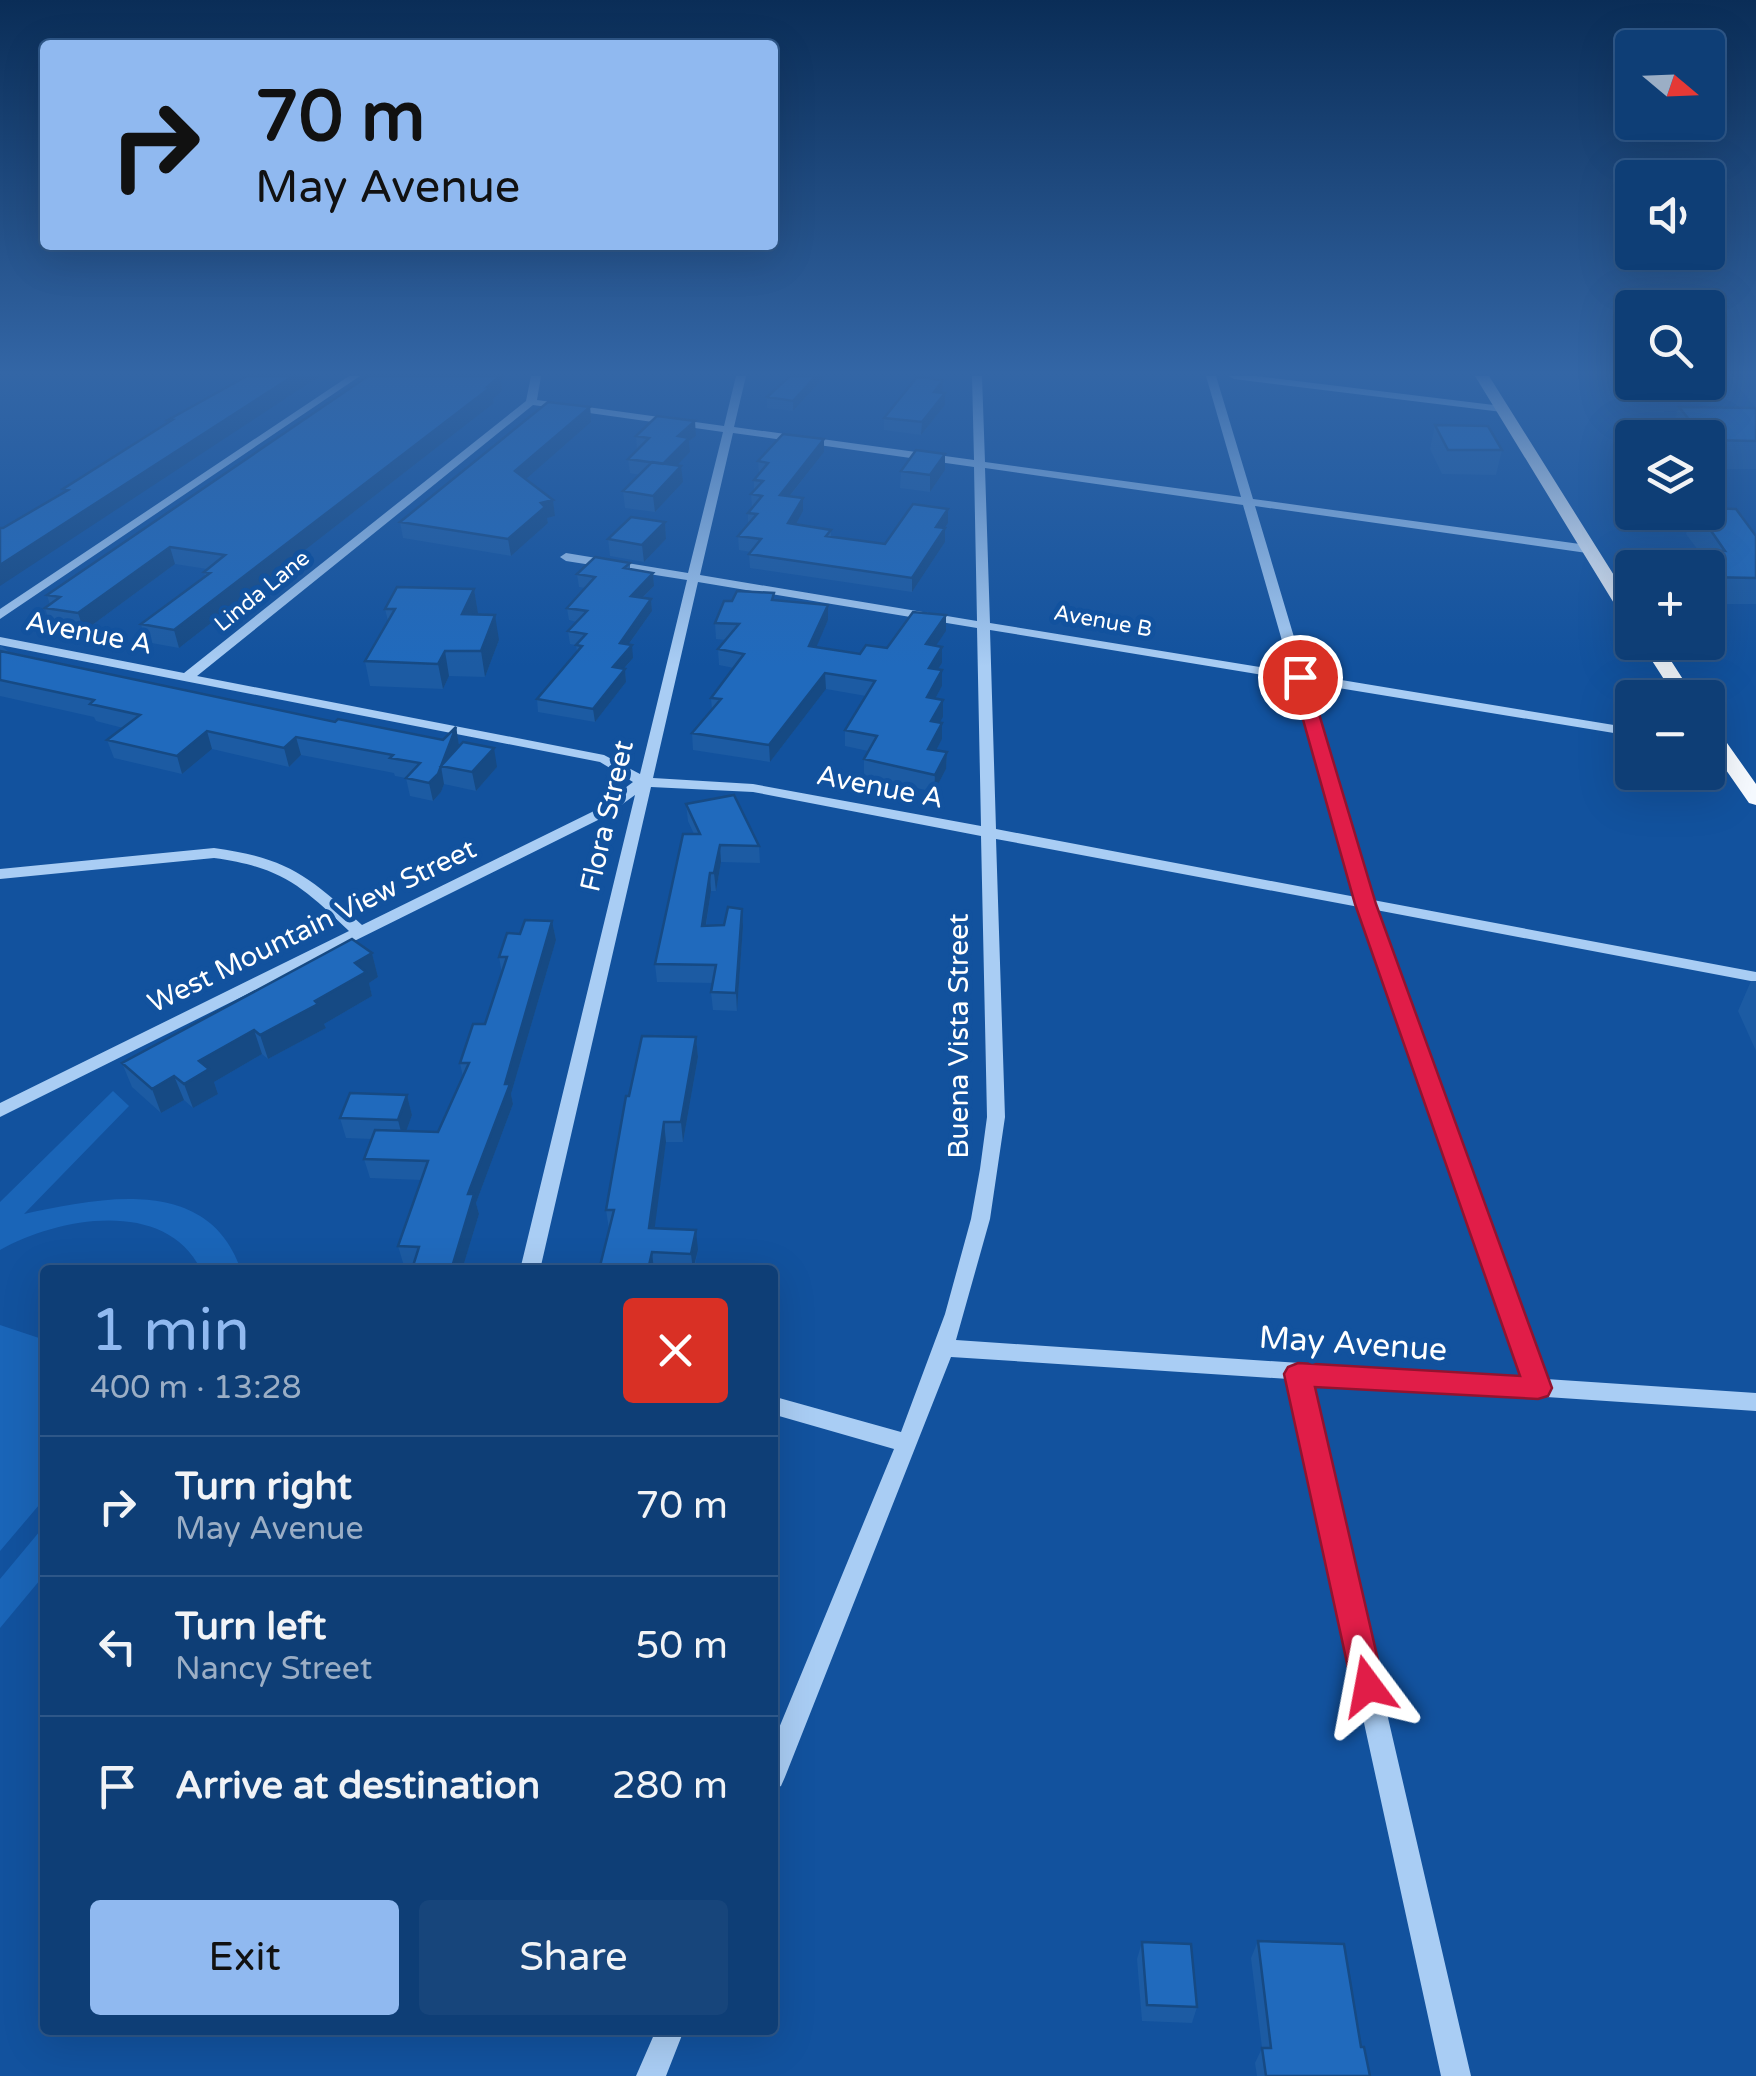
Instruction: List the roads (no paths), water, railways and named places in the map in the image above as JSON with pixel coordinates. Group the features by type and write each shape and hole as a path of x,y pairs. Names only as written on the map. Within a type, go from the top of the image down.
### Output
{"main road":[{"path":"1540,473 1615,592"},
{"path":"1725,758 1756,799"}],"street":[{"path":"0,615 211,473"},
{"name":"Linda Lane","path":"186,678 442,473"},
{"name":"Flora Street","path":"531,1265 717,473"},
{"name":"Buena Vista Street","path":"778,1762 946,1348 973,1263 991,1177 996,1117 978,473"},
{"path":"1041,473 1586,549"},
{"path":"1240,473 1366,904 1538,1388"},
{"name":"Avenue B","path":"566,557 1615,729"},
{"name":"Avenue A","path":"0,641 604,759 643,782 754,788 1756,978"},
{"name":"West Mountain View Street","path":"0,1111 601,812 643,782"},
{"path":"0,874 214,853 244,856 294,872 361,933"},
{"name":"May Avenue","path":"946,1348 1756,1402"},
{"path":"1298,1374 1456,2076"},
{"path":"778,1407 908,1443"},
{"path":"651,2076 668,2035"}]}
